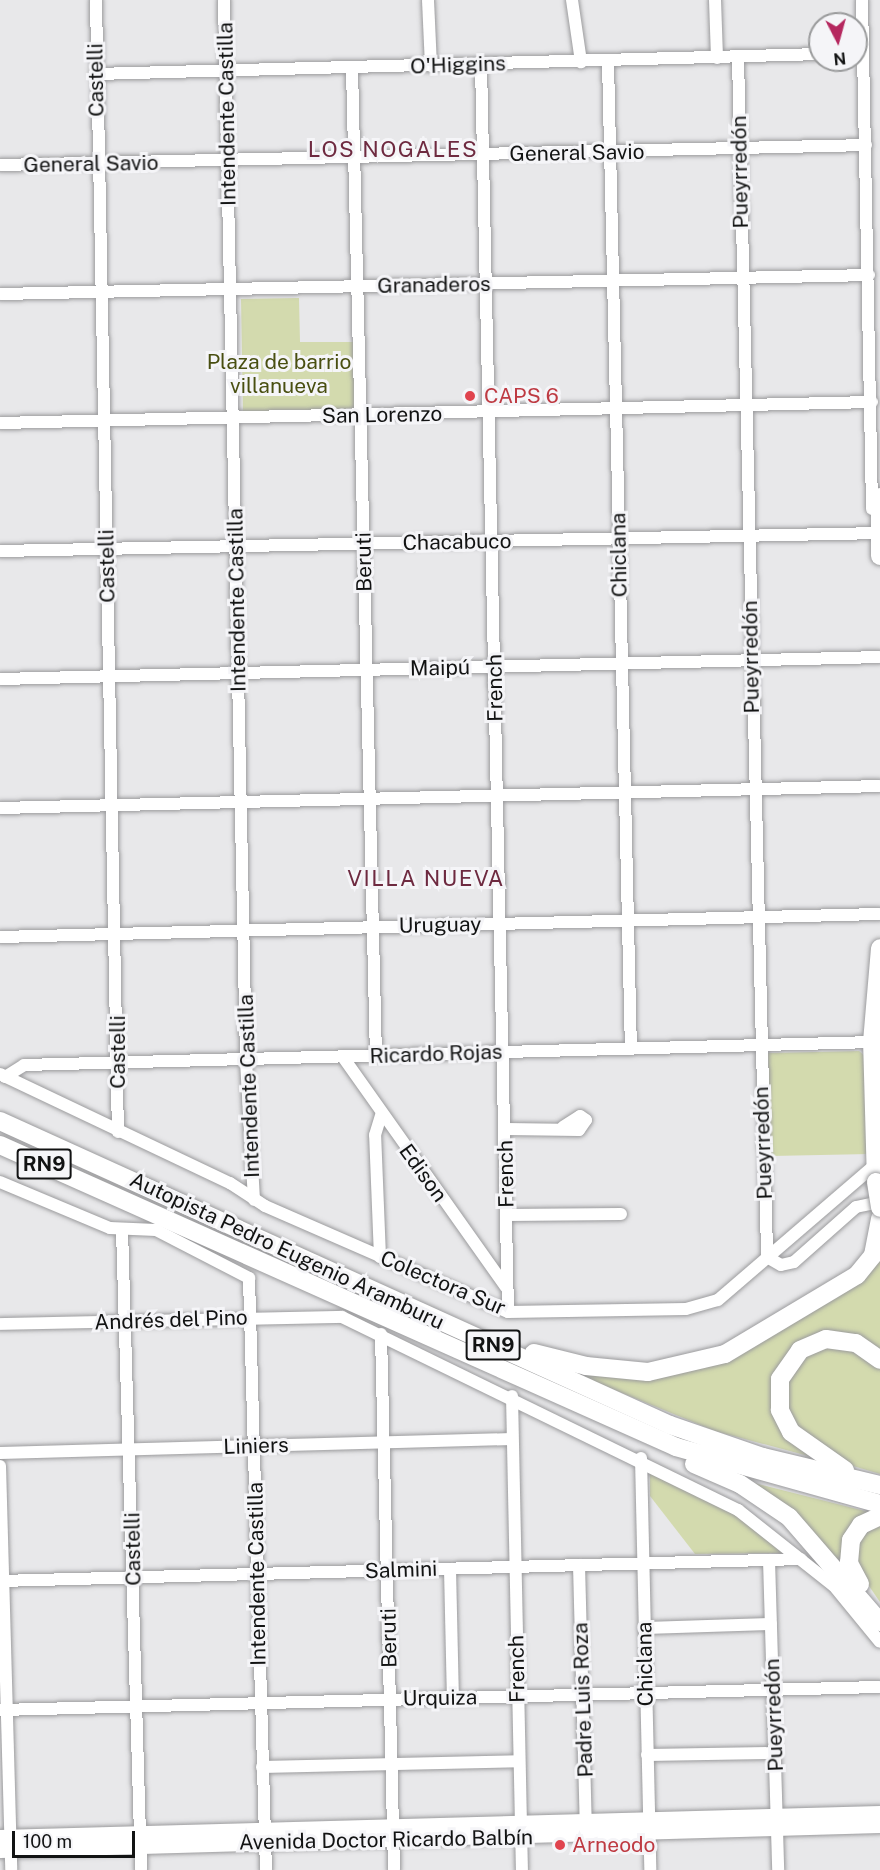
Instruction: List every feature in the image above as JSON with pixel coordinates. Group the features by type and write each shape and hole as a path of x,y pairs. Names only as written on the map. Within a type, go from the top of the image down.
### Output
{"highway":[{"path":"880,497 876,533 880,556"},
{"path":"880,948 872,1042 876,1173 880,1208"},
{"path":"0,1107 47,1142"},
{"name":"Autopista Pedro Eugenio Aramburu","path":"0,1121 696,1436 880,1485"},
{"name":"Autopista Pedro Eugenio Aramburu","path":"0,1145 644,1433 710,1459 880,1504"},
{"path":"0,1155 89,1183"},
{"path":"421,1313 566,1363 627,1371 684,1366 749,1343 857,1275 873,1255 880,1220"},
{"path":"880,1360 846,1340 816,1341 788,1362 778,1396 781,1417 798,1441 834,1466 880,1485"},
{"path":"644,1433 789,1517 880,1622"},
{"path":"880,1516 855,1532 849,1556 852,1572 880,1609"}],"main road":[{"name":"Avenida Doctor Ricardo Balbín","path":"776,1823 880,1813"},
{"name":"Avenida Doctor Ricardo Balbín","path":"5,1844 776,1823 880,1825"}],"street":[{"name":"Castelli","path":"96,0 97,164 119,1063 118,1132"},
{"name":"Intendente Castilla","path":"224,0 246,1061 254,1200"},
{"path":"428,0 431,66"},
{"path":"572,0 581,62"},
{"path":"715,0 717,58"},
{"name":"O'Higgins","path":"96,75 808,54"},
{"name":"Pueyrredón","path":"738,57 758,1045 767,1257"},
{"name":"Chiclana","path":"608,61 631,1048"},
{"name":"French","path":"481,64 505,1051 508,1312"},
{"name":"Beruti","path":"352,68 376,1056"},
{"path":"861,72 866,145 876,533"},
{"name":"General Savio","path":"0,165 228,162 866,145"},
{"name":"Granaderos","path":"0,294 869,275"},
{"name":"San Lorenzo","path":"0,423 872,402"},
{"name":"Chacabuco","path":"0,551 876,533"},
{"name":"Maipú","path":"0,679 880,657"},
{"path":"0,808 880,786"},
{"name":"Uruguay","path":"0,937 880,914"},
{"name":"Ricardo Rojas","path":"2,1076 24,1065 246,1061 505,1051 872,1042"},
{"name":"Edison","path":"343,1057 381,1115 506,1287"},
{"name":"Colectora Sur","path":"2,1076 230,1183 254,1200 508,1312 706,1305 726,1296 767,1257 876,1173"},
{"path":"380,1257 375,1135 381,1115"},
{"path":"506,1129 563,1127"},
{"path":"0,1182 81,1219 122,1229"},
{"path":"767,1257 781,1265 794,1262 856,1207 880,1202"},
{"path":"507,1215 621,1214"},
{"name":"Castelli","path":"122,1229 131,1450 141,1870"},
{"name":"Intendente Castilla","path":"122,1229 156,1230 249,1278 253,1317 257,1574 266,1870"},
{"name":"Andrés del Pino","path":"0,1324 253,1317 342,1317 381,1334"},
{"path":"381,1334 641,1458 738,1510 834,1586 880,1642"},
{"name":"Beruti","path":"381,1334 394,1870"},
{"name":"French","path":"512,1396 522,1870"},
{"name":"Liniers","path":"0,1454 512,1439"},
{"name":"Chiclana","path":"641,1458 650,1870"},
{"path":"0,1466 5,1844 11,1870"},
{"name":"Salmini","path":"2,1581 801,1559"},
{"name":"Pueyrredón","path":"770,1560 777,1870"},
{"name":"Padre Luis Roza","path":"579,1565 586,1829"},
{"path":"450,1569 453,1698"},
{"path":"644,1628 771,1624"},
{"name":"Urquiza","path":"3,1710 880,1687"},
{"path":"647,1755 774,1753"},
{"path":"262,1767 519,1761"}],"green space":[{"name":"Plaza de barrio villanueva","path":"299,298 300,342 353,342 355,410 243,413 241,299"},
{"path":"859,1051 866,1057 870,1154 771,1156 768,1053"},
{"path":"880,1256 880,1351 830,1333 774,1381 812,1457 715,1431 549,1363 682,1369"},
{"path":"833,1342 880,1365 880,1474 853,1466 802,1437 783,1396 796,1360"},
{"path":"650,1468 737,1512 785,1553 695,1554 650,1496"},
{"path":"754,1483 873,1513 866,1517 848,1571"},
{"path":"880,1522 880,1602 856,1567 861,1534"}],"place":[{"name":"CAPS 6","path":"470,396"},
{"name":"Arneodo","path":"560,1845"}],"district":[{"name":"LOS NOGALES","path":"393,150"},
{"name":"VILLA NUEVA","path":"426,879"}]}
